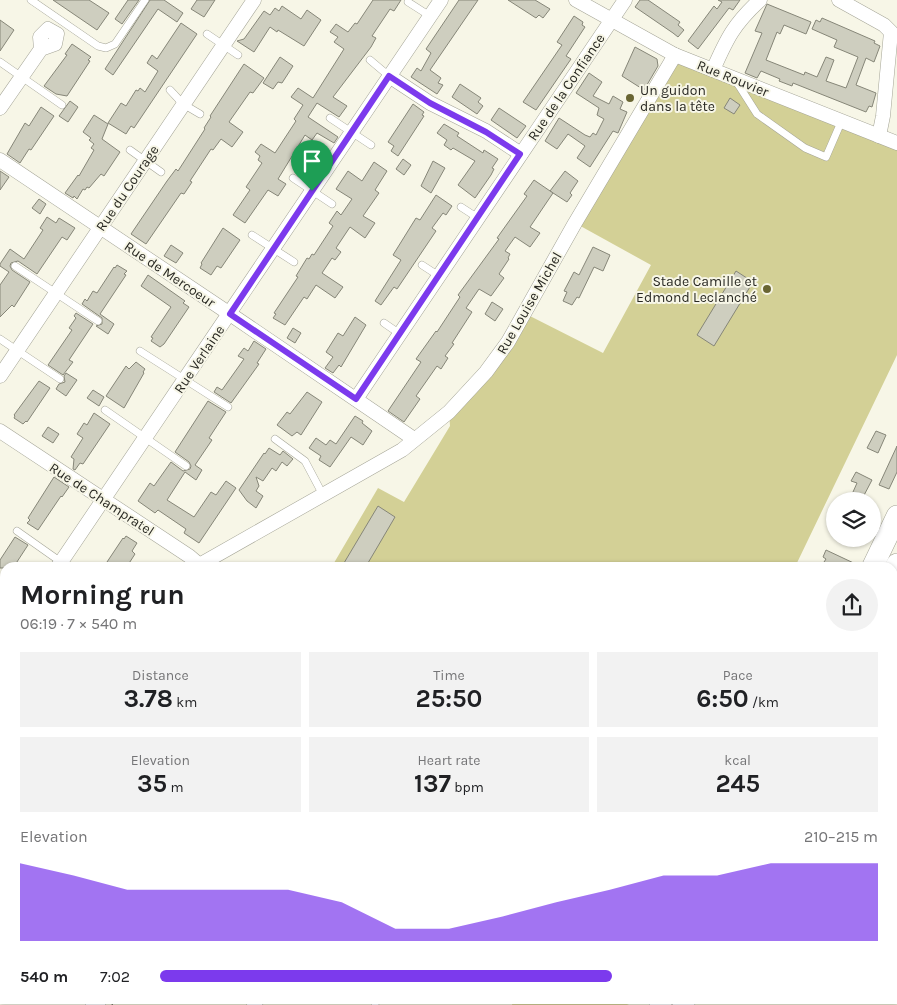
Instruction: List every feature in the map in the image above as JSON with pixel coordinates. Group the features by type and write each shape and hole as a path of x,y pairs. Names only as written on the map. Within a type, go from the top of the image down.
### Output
{"main road":[{"path":"875,562 897,516"}],"street":[{"name":"Rue du Courage","path":"0,376 254,0"},
{"name":"Rue Verlaine","path":"61,562 441,0"},
{"name":"Rue Rouvier","path":"576,0 675,55 897,143"},
{"name":"Rue de la Confiance","path":"356,399 625,0"},
{"path":"713,70 728,37 741,17 760,0"},
{"path":"839,0 884,25 891,32 884,116 879,136"},
{"path":"0,108 41,49"},
{"name":"Rue Louise Michel","path":"206,562 402,450 449,412 486,372 508,342 575,223 675,55"},
{"path":"389,76 430,103 486,132 520,154"},
{"name":"Rue de Mercoeur","path":"0,160 414,439"},
{"name":"Rue de Champratel","path":"0,431 193,562"}],"lane":[{"path":"30,0 98,46 106,48 115,44 145,0"},
{"path":"408,2 430,16"},
{"path":"207,34 238,55"},
{"path":"370,60 389,76"},
{"path":"0,62 62,105"},
{"path":"735,79 756,114 805,148 826,157 842,120"},
{"path":"170,90 183,104 200,114"},
{"path":"330,118 370,145"},
{"path":"130,150 161,172"},
{"path":"293,178 332,204"},
{"path":"461,206 478,218"},
{"path":"252,235 294,262"},
{"path":"422,265 438,276"},
{"path":"15,266 98,320"},
{"path":"384,323 400,334"},
{"path":"0,340 60,379"},
{"path":"140,351 228,407"},
{"path":"105,410 186,466"},
{"path":"275,439 305,461 323,495"},
{"path":"17,531 55,562"}],"shaded area":[{"name":"Stade Camille et Edmond Leclanché","path":"675,55 897,143 897,355 831,492 826,492 826,503 797,562 335,562 378,488 404,502 450,426 449,412 524,313 603,353 651,265 575,223"},
{"path":"103,1004 897,1004 897,1005"},
{"path":"627,1004 629,1005 512,1005"}],"building":[{"path":"53,0 89,0 109,13 97,30"},
{"path":"128,0 139,0 122,24 115,19"},
{"path":"150,0 164,0 183,13 177,22 158,9 113,75 105,69"},
{"path":"197,0 215,0 204,17 191,9"},
{"path":"373,0 401,0 394,11 390,9 372,36 376,38 371,47 333,97 347,106 339,117 317,103 308,117 338,137 334,143 317,133 312,140 305,135 278,179 286,184 278,196 268,190 245,223 233,215 250,190 246,187 262,163 258,160 260,156 255,152 261,144 275,153 296,121 294,119 303,105 291,97 298,88 313,98 344,49 334,42 338,37 330,32 336,24 348,32 355,23 357,24"},
{"path":"459,0 478,0 430,70 441,78 438,83 443,85 437,94 411,77 417,68 421,71 431,53 426,49"},
{"path":"508,0 535,0 550,9 543,18 539,15 536,18"},
{"path":"640,0 648,0 680,22 678,25 684,30 678,37 635,7"},
{"path":"718,0 740,0 733,10 729,8 698,49 688,41 714,6 717,9 722,2"},
{"path":"767,4 811,22 806,34 784,25 780,34 777,32 766,60 804,75 805,72 817,77 826,57 834,60 826,81 846,88 858,57 834,47 837,40 812,29 816,20 820,22 822,18 875,41 874,43 880,46 874,62 866,58 856,85 876,93 872,107 869,106 866,112 793,83 792,86 779,81 780,79 761,71 757,78 745,73 762,33 755,31"},
{"path":"282,6 301,19 307,10 321,20 304,46 270,27 254,52 237,41 244,39 264,11 270,15 275,8 279,11"},
{"path":"574,16 583,22 582,25 585,27 566,56 571,59 536,110 523,102 562,45 557,42"},
{"path":"0,20 14,30 0,51"},
{"path":"181,23 197,34 134,128 131,126 126,134 108,123 121,103 126,106 136,90 138,91 140,88 145,92 158,71 147,63 152,55 157,59"},
{"path":"72,44 91,57 88,60 90,61 67,96 56,94 44,86 67,55 65,54"},
{"path":"635,47 657,59 658,66 644,90 622,76"},
{"path":"280,57 293,66 282,83 278,82 273,89 263,83"},
{"path":"244,64 264,78 253,93 250,92 229,122 243,132 232,147 221,139 213,150 211,149 190,181 192,182 184,194 181,193 146,244 131,234 167,181 176,169 178,171 205,129 210,116"},
{"path":"589,73 602,82 593,96 609,104 613,96 623,102 620,109 627,112 618,133 613,131 590,167 577,158 585,146 568,134 557,149 545,141 559,118 585,135 590,137 593,133 596,135 604,119 597,115 599,108 576,93"},
{"path":"460,84 481,98 478,102 483,106 477,114 452,97"},
{"path":"730,98 740,105 734,114 724,108"},
{"path":"70,101 78,107 68,122 59,116"},
{"path":"413,104 424,112 422,115 424,116 398,156 391,151 394,146 388,142"},
{"path":"41,107 54,116 20,163 7,154 25,123 29,126"},
{"path":"499,108 526,126 517,138 491,120"},
{"path":"94,115 108,124 102,139 120,152 104,176 101,174 89,188 83,189 77,199 65,193 79,176 94,150 91,148 94,144 89,140 91,138 83,132"},
{"path":"444,124 459,133 457,136 483,153 484,150 498,159 492,168 494,169 491,175 475,198 458,185 475,161 444,145 447,140 437,133"},
{"path":"403,159 411,165 404,175 396,169"},
{"path":"433,161 445,168 431,193 421,186"},
{"path":"374,162 387,171 375,190 379,193 363,216 375,223 365,238 350,227 336,248 341,252 335,260 332,258 322,273 343,287 335,298 316,285 307,299 304,297 285,325 273,318 276,314 274,313 298,277 296,276 307,258 309,259 312,254 314,255 333,226 329,223 337,211 341,215 352,199 336,189 348,171 362,181"},
{"path":"0,171 9,177 0,190"},
{"path":"565,171 578,181 570,193 572,195 567,202 550,191"},
{"path":"534,180 553,193 530,227 540,233 530,247 515,237 505,251 510,254 509,259 499,274 504,278 491,296 479,289 466,308 472,312 445,356 448,358 441,369 437,366 416,396 420,399 404,422 388,411 421,362 416,359 437,332 460,297 458,295 499,239 497,238 527,196 524,194"},
{"path":"436,195 452,206 446,215 443,213 432,228 436,231 397,289 394,287 381,305 375,301 401,260 393,255 416,218 420,220"},
{"path":"39,199 46,204 40,214 32,208"},
{"path":"47,217 56,223 59,218 75,228 67,240 62,237 37,274 18,261 11,263 12,270 30,282 14,307 12,305 0,317 0,285 9,272 0,264 10,249 24,259 43,230 40,228"},
{"path":"223,228 240,240 221,268 217,266 211,275 200,268 201,263"},
{"path":"171,245 183,253 176,263 164,256"},
{"path":"593,247 610,255 603,271 594,267 579,298 577,297 572,305 563,301 567,292 564,291 574,272 579,275"},
{"path":"117,265 127,271 100,314 114,324 108,334 96,326 102,324 102,318 82,304 85,299 87,301 93,291 97,293"},
{"path":"736,271 753,282 714,346 697,335"},
{"path":"148,275 185,301 183,303 189,307 160,347 151,341 153,338 151,337 171,307 141,286"},
{"path":"492,302 503,309 495,321 485,314"},
{"path":"76,313 93,324 69,360 73,362 63,375 48,365 72,330 69,328 76,318 74,316"},
{"path":"355,317 366,325 341,367 339,365 333,373 325,368 333,357 326,352 338,333 343,336"},
{"path":"293,328 301,333 295,343 287,338"},
{"path":"254,341 266,349 257,363 259,364 231,403 214,392 217,387 222,390 244,359 238,356 244,348 248,351"},
{"path":"136,362 145,369 144,373 124,408 106,396 126,366 129,369"},
{"path":"66,373 77,380 66,396 56,389 59,384 65,382 64,376"},
{"path":"39,381 50,388 27,422 23,424 14,418 14,415"},
{"path":"93,390 104,397 99,406 87,398"},
{"path":"307,392 322,402 301,435 297,432 292,436 277,425 287,412 290,414"},
{"path":"208,401 226,412 209,438 212,440 195,465 202,470 196,480 185,472 167,500 194,517 211,492 216,495 226,481 236,488 199,543 184,533 186,529 158,510 155,513 138,501 150,483 154,486 171,462 183,471 190,469 189,462 175,452"},
{"path":"94,413 110,424 83,464 80,463 75,470 73,469 74,459 71,457 83,438 77,434 84,423 87,425"},
{"path":"355,416 363,421 362,423 372,431 363,445 351,437 330,467 319,460 321,456 309,448 316,438 326,445 330,440 336,444"},
{"path":"48,427 59,434 53,443 42,436"},
{"path":"876,431 886,435 878,453 867,448"},
{"path":"897,446 897,472 889,489 879,485"},
{"path":"269,448 280,455 283,451 293,459 287,466 282,462 276,471 272,468 263,481 256,477 259,486 256,491 263,496 256,508 247,501 239,490"},
{"path":"856,472 872,480 866,492 853,492 857,483 851,481"},
{"path":"54,477 69,487 38,530 27,523 30,520 28,518"},
{"path":"378,506 395,517 369,562 345,562"},
{"path":"126,536 137,543 132,551 135,554 130,562 107,562 123,538"},
{"path":"15,537 28,545 17,562 0,562"},
{"path":"826,550 852,562 824,562 826,559 823,557"}],"place":[{"name":"Un guidon dans la tête","path":"630,98"},
{"name":"Stade Camille et Edmond Leclanché","path":"767,289"}],"route":[{"path":"389,76 430,103 486,132 520,154 356,399 230,314 312,191 389,76"}]}
